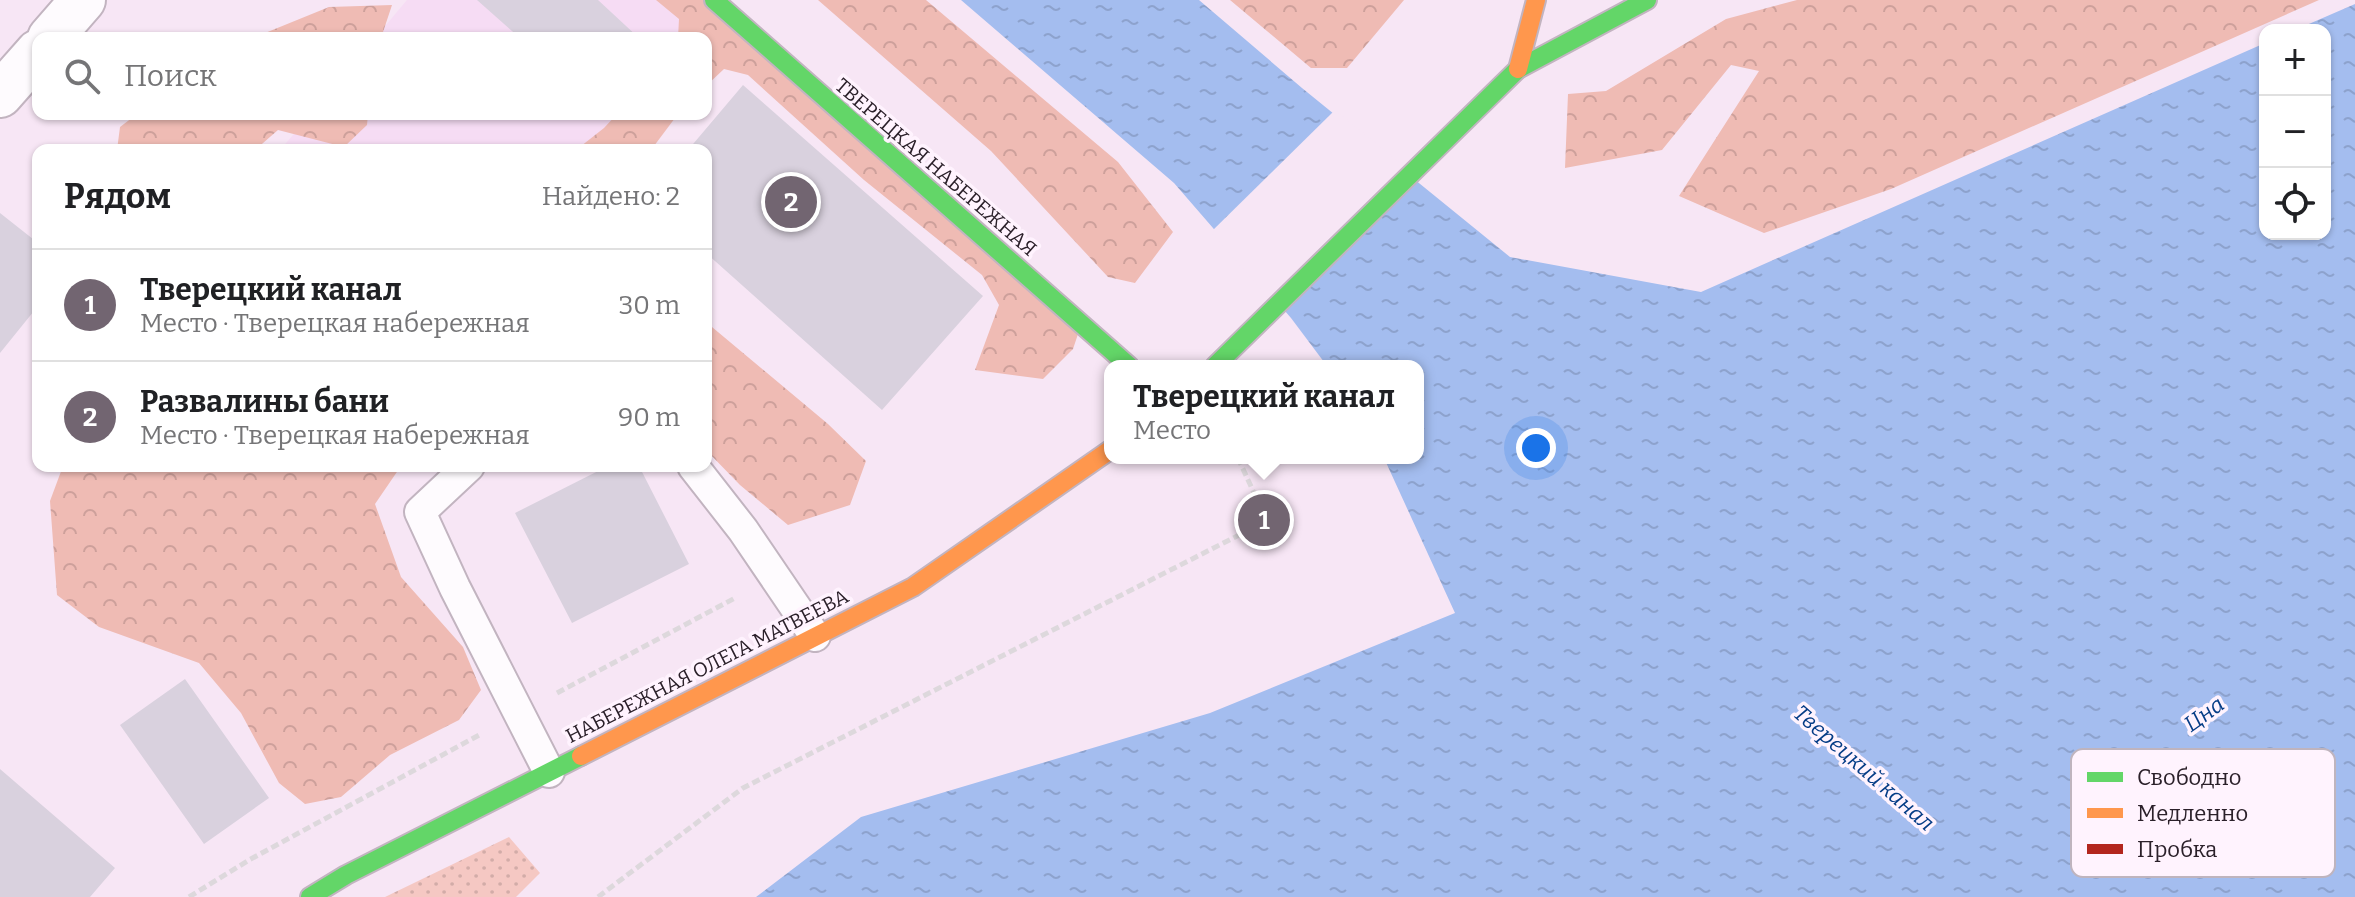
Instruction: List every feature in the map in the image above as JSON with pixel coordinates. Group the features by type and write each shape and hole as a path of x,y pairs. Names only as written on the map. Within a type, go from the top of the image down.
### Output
{"main road":[{"name":"ТВЕРЕЦКАЯ НАБЕРЕЖНАЯ","path":"714,0 1122,360"},
{"path":"1518,69 1536,0"},
{"path":"1221,360 1518,69 1647,0"},
{"name":"НАБЕРЕЖНАЯ ОЛЕГА МАТВЕЕВА","path":"310,897 346,875 913,587 1104,454"}],"street":[{"path":"55,32 83,0"},
{"path":"0,95 32,59"}],"lane":[{"path":"463,472 420,512 455,588 549,772"},
{"path":"698,472 743,530 815,636"}],"path":[{"path":"598,897 743,788 1245,532 1254,493 1241,464"}],"shaded area":[{"path":"407,0 670,0 700,32 380,32"},
{"path":"306,120 666,120 644,144 285,144"},
{"path":"509,837 540,873 516,897 385,897"}],"green space":[{"path":"656,0 710,0 1080,328 1073,349 1043,379 975,370 999,305 982,275 864,180 748,75 724,69 712,80 712,32 678,32 679,19"},
{"path":"818,0 926,0 1118,162 1173,232 1135,283 1108,277 991,151"},
{"path":"1230,0 1404,0 1347,68 1311,68"},
{"path":"1797,0 2319,0 1891,189 1764,233 1679,196 1759,71 1731,65 1662,150 1565,168 1568,94 1606,91 1726,19"},
{"path":"392,5 383,32 268,32 329,7"},
{"path":"129,120 367,120 367,125 347,144 332,144 278,130 262,144 118,144 120,127"},
{"path":"611,120 674,120 656,144 584,144"},
{"path":"712,327 828,424 866,461 850,505 788,525 740,485 712,456"},
{"path":"61,472 397,472 375,504 401,577 463,647 481,690 459,720 390,755 341,797 305,804 279,783 241,713 199,663 99,627 57,595 50,501"}],"water":[{"name":"Цна","path":"961,0 1199,0 1510,257 1701,292 2259,46 2259,240 2331,240 2331,24 2309,24 2355,4 2355,897 756,897 861,817 1210,713 1455,613 1387,464 1424,464 1424,360 1322,360 1291,318 1174,183"}],"pier":[{"path":"1335,110 1420,179 1278,309 1211,232"}],"building":[{"path":"477,0 598,0 633,32 513,32"},
{"path":"743,85 983,296 882,410 712,258 712,144 693,144"},
{"path":"0,213 32,238 32,313 0,353"},
{"path":"596,472 642,472 689,564 572,623 515,513"},
{"path":"185,679 269,798 204,844 120,725"},
{"path":"0,769 115,868 90,897 0,897"}],"traffic: fast":[{"path":"714,0 1122,360"},
{"path":"1221,360 1518,69 1647,0"},
{"path":"310,897 346,875 581,756"}],"traffic: slow":[{"path":"1518,69 1536,0"},
{"path":"581,756 913,587 1104,454"}],"place":[{"name":"Развалины бани","path":"791,202"},
{"name":"Тверецкий канал","path":"1264,520"}]}
